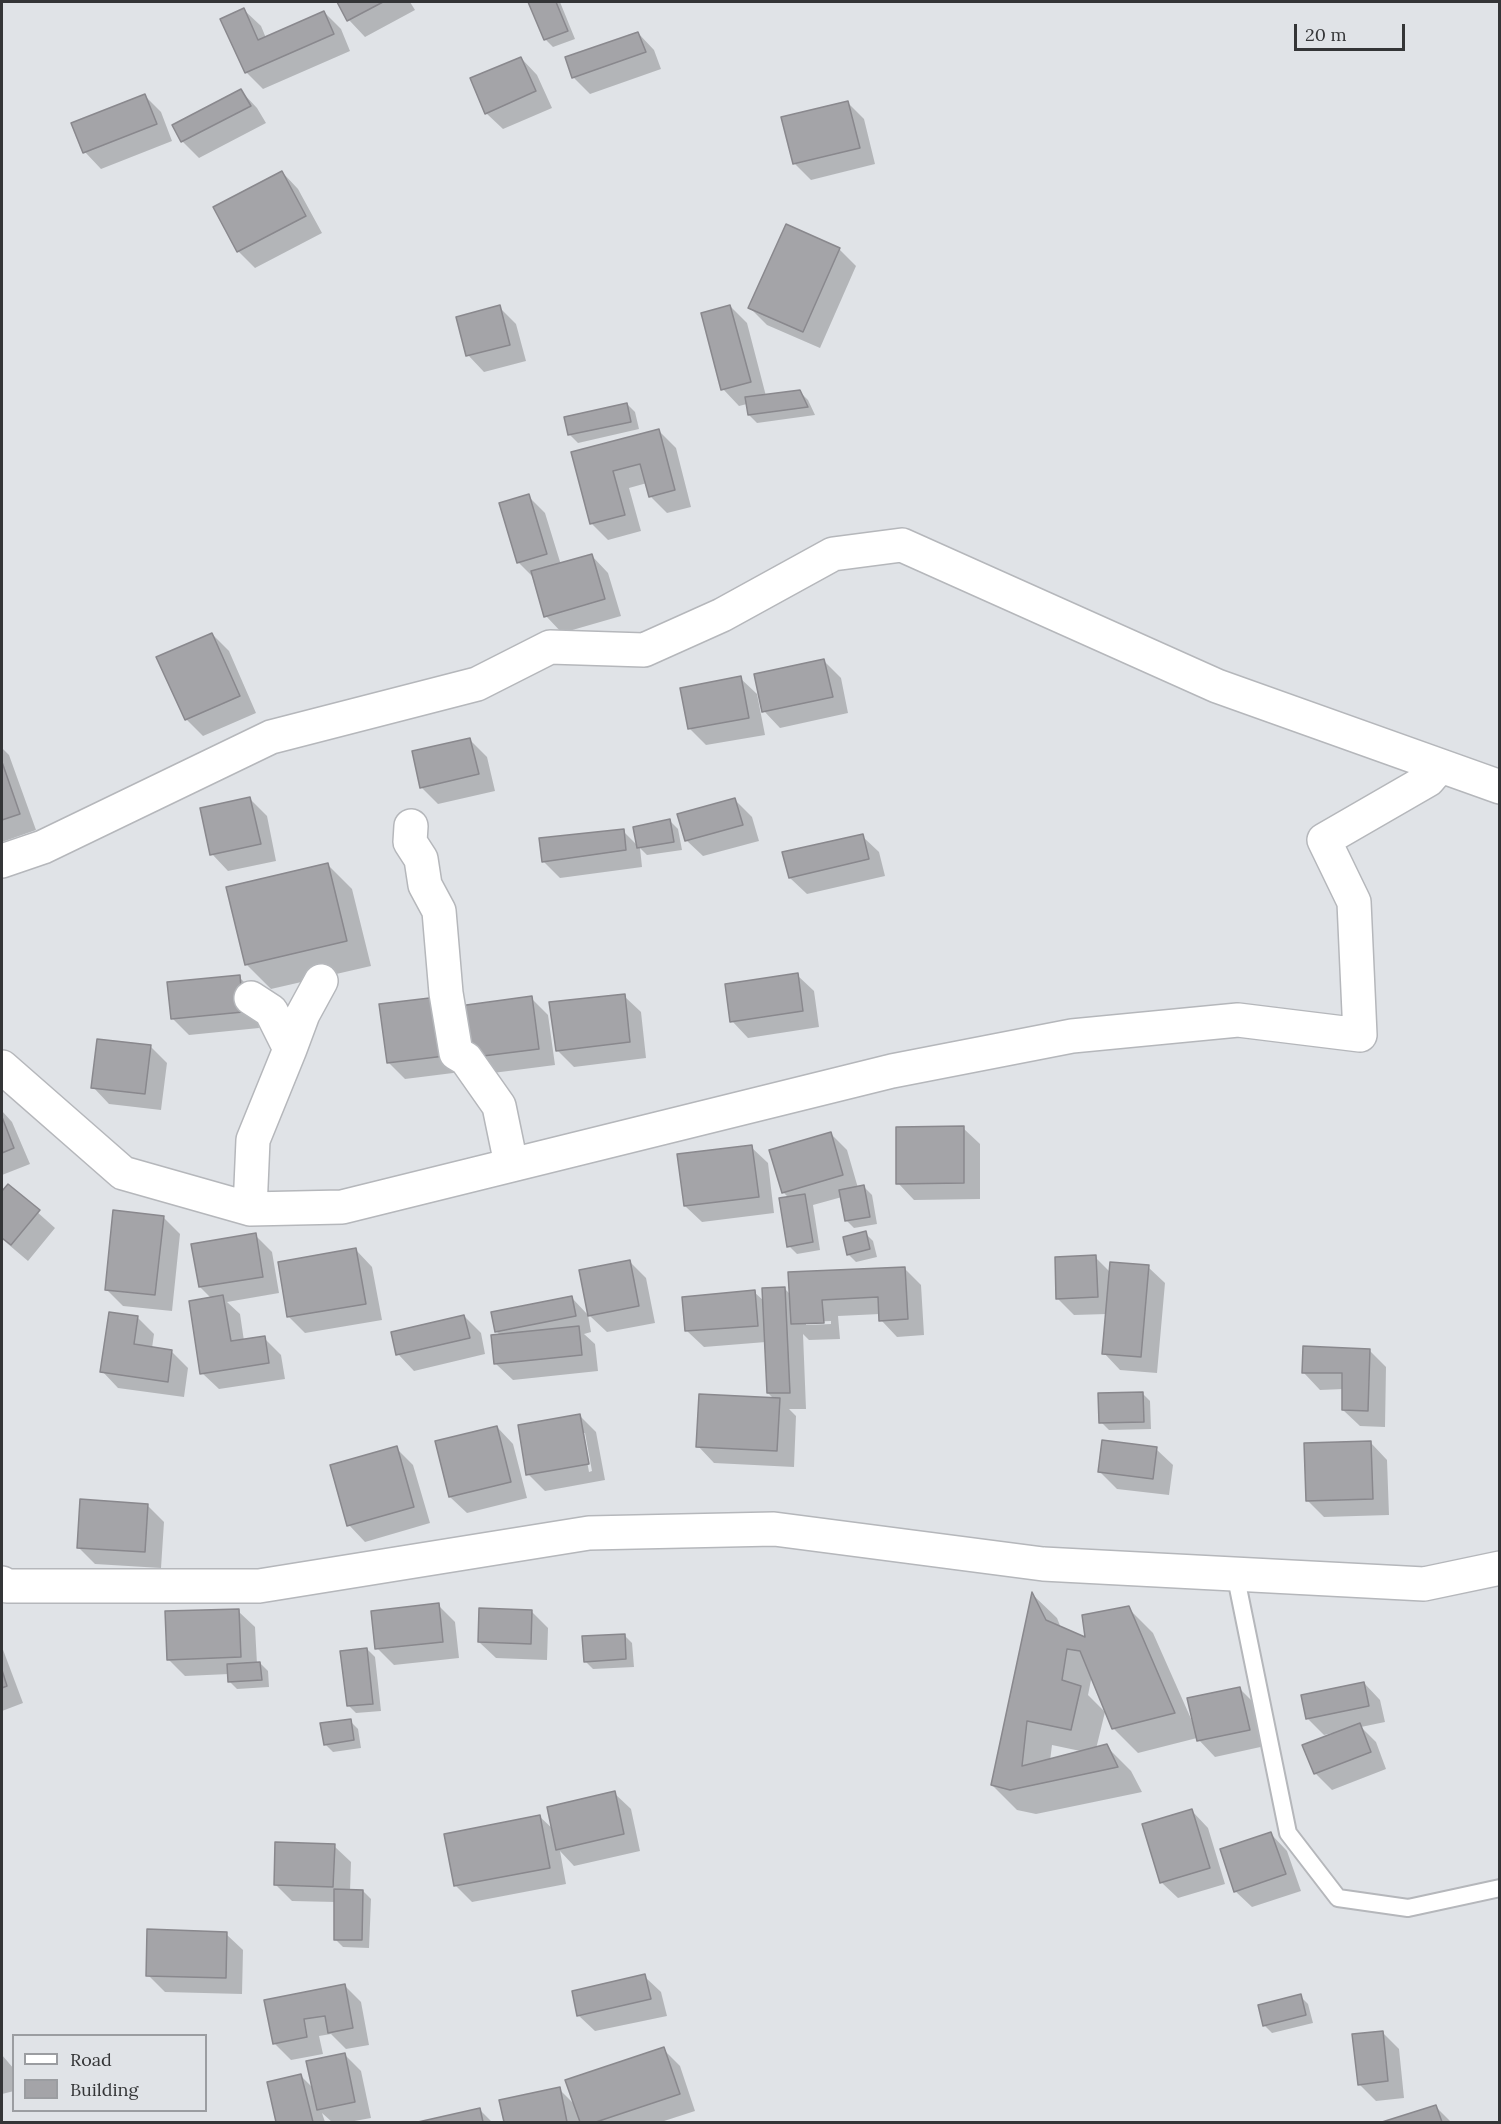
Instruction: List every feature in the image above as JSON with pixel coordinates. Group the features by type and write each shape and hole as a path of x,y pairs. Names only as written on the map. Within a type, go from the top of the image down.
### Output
{"street":[{"path":"2,861 43,847 271,737 477,684 550,647 644,650 722,615 833,554 902,545 1217,687 1500,787"},
{"path":"2,1067 123,1173 249,1209 342,1207 892,1071 1071,1036 1238,1020 1360,1035 1354,902 1324,840 1428,780 1440,766"},
{"path":"411,826 410,842 421,859 425,885 439,911 446,993 456,1053 466,1059 499,1106 511,1164"},
{"path":"249,1209 253,1140 303,1014 321,981"},
{"path":"251,998 271,1011 290,1049"},
{"path":"2,1583 6,1586 259,1586 589,1533 774,1528 1043,1564 1424,1584 1500,1568"}],"lane":[{"path":"1235,1574 1288,1833 1338,1898 1408,1908 1500,1888"}],"building":[{"path":"337,2 383,2 347,21"},
{"path":"528,2 556,2 568,31 544,40"},
{"path":"244,8 258,40 324,11 334,34 245,73 220,19"},
{"path":"638,32 646,52 572,78 565,57"},
{"path":"521,57 536,91 485,114 470,78"},
{"path":"241,89 251,106 181,142 172,125"},
{"path":"145,94 157,124 83,153 71,123"},
{"path":"848,101 860,148 793,164 781,117"},
{"path":"282,171 306,216 237,252 213,207"},
{"path":"786,224 840,248 803,332 748,308"},
{"path":"500,305 510,345 466,356 456,317"},
{"path":"730,305 751,382 721,390 701,313"},
{"path":"800,390 808,407 748,415 745,397"},
{"path":"627,403 631,422 568,435 564,417"},
{"path":"659,429 675,490 649,497 640,464 613,471 625,515 590,524 571,452"},
{"path":"529,494 547,554 517,563 499,503"},
{"path":"592,554 605,599 544,617 531,571"},
{"path":"212,633 240,696 185,720 156,657"},
{"path":"824,659 833,697 762,712 754,674"},
{"path":"741,676 749,718 688,729 680,688"},
{"path":"470,738 479,774 420,788 412,751"},
{"path":"2,762 20,814 2,820"},
{"path":"250,797 261,844 210,855 200,808"},
{"path":"735,798 743,825 685,841 677,814"},
{"path":"670,819 674,842 637,848 633,827"},
{"path":"624,829 626,850 542,862 539,838"},
{"path":"863,834 869,859 789,878 782,852"},
{"path":"328,863 347,941 245,965 226,887"},
{"path":"798,973 803,1011 730,1022 725,984"},
{"path":"240,975 243,1012 171,1019 167,982"},
{"path":"625,994 630,1042 556,1051 549,1002"},
{"path":"532,996 539,1049 467,1058 459,1006"},
{"path":"438,997 445,1056 387,1063 379,1004"},
{"path":"97,1039 151,1045 145,1094 91,1088"},
{"path":"2,1117 14,1148 2,1153"},
{"path":"964,1126 964,1183 896,1184 896,1127"},
{"path":"831,1132 843,1175 782,1193 769,1150"},
{"path":"752,1145 759,1197 684,1206 677,1154"},
{"path":"8,1184 40,1210 11,1245 2,1238 2,1191"},
{"path":"864,1185 870,1217 845,1221 839,1190"},
{"path":"805,1194 813,1242 787,1247 779,1198"},
{"path":"113,1210 164,1216 155,1295 105,1290"},
{"path":"866,1231 870,1249 847,1255 843,1237"},
{"path":"256,1233 263,1277 199,1287 191,1244"},
{"path":"356,1248 366,1304 287,1317 278,1262"},
{"path":"1096,1255 1098,1297 1056,1299 1055,1257"},
{"path":"630,1260 639,1306 588,1316 579,1270"},
{"path":"1110,1262 1149,1265 1141,1357 1102,1354"},
{"path":"905,1267 908,1319 879,1321 878,1297 822,1300 824,1323 791,1324 788,1272"},
{"path":"785,1287 790,1393 767,1393 762,1288"},
{"path":"755,1290 758,1326 685,1331 682,1297"},
{"path":"223,1295 231,1341 265,1336 269,1363 200,1374 189,1301"},
{"path":"572,1296 576,1316 495,1332 491,1312"},
{"path":"109,1312 138,1316 134,1344 172,1350 168,1382 100,1372"},
{"path":"464,1315 470,1338 396,1355 391,1332"},
{"path":"579,1326 582,1355 494,1364 491,1335"},
{"path":"1303,1346 1370,1349 1368,1411 1342,1410 1342,1373 1302,1373"},
{"path":"1143,1392 1144,1422 1099,1423 1098,1393"},
{"path":"699,1394 780,1398 777,1451 696,1447"},
{"path":"580,1414 589,1464 526,1475 518,1425"},
{"path":"497,1426 511,1482 449,1497 435,1441"},
{"path":"1102,1440 1157,1447 1153,1479 1098,1472"},
{"path":"1371,1441 1373,1499 1306,1501 1304,1443"},
{"path":"397,1446 414,1507 347,1526 330,1465"},
{"path":"80,1499 148,1504 145,1552 77,1548"},
{"path":"1032,1592 1046,1620 1085,1637 1082,1615 1129,1606 1175,1713 1112,1729 1080,1651 1067,1649 1062,1680 1081,1686 1071,1730 1027,1721 1022,1766 1107,1744 1118,1767 1010,1790 991,1785"},
{"path":"439,1603 443,1642 375,1649 371,1611"},
{"path":"479,1608 532,1610 531,1644 478,1642"},
{"path":"239,1609 241,1657 167,1660 165,1611"},
{"path":"625,1634 626,1659 584,1662 582,1636"},
{"path":"367,1648 373,1704 347,1706 340,1651"},
{"path":"260,1662 262,1680 228,1682 227,1664"},
{"path":"2,1670 7,1686 2,1688"},
{"path":"1364,1682 1369,1706 1306,1719 1301,1695"},
{"path":"1240,1687 1250,1730 1197,1741 1187,1698"},
{"path":"351,1719 354,1740 324,1745 320,1723"},
{"path":"1360,1723 1371,1752 1314,1774 1302,1745"},
{"path":"615,1791 624,1834 556,1850 547,1807"},
{"path":"1192,1809 1210,1868 1160,1883 1142,1824"},
{"path":"540,1815 550,1868 454,1886 444,1834"},
{"path":"1271,1832 1286,1874 1234,1892 1220,1849"},
{"path":"275,1842 335,1844 333,1887 274,1885"},
{"path":"334,1889 363,1890 362,1940 334,1940"},
{"path":"147,1929 227,1932 226,1978 146,1976"},
{"path":"645,1974 651,1999 577,2016 572,1991"},
{"path":"345,1984 353,2028 328,2033 325,2016 304,2019 307,2037 273,2044 264,2000"},
{"path":"1301,1994 1306,2015 1263,2026 1258,2005"},
{"path":"1383,2031 1388,2081 1358,2085 1352,2034"},
{"path":"664,2047 680,2094 596,2122 580,2122 565,2080"},
{"path":"345,2053 355,2102 317,2110 306,2061"},
{"path":"301,2074 313,2122 276,2122 267,2082"},
{"path":"560,2087 567,2122 504,2122 499,2100"},
{"path":"1436,2105 1442,2122 1382,2122"},
{"path":"480,2108 483,2122 418,2122"}]}
